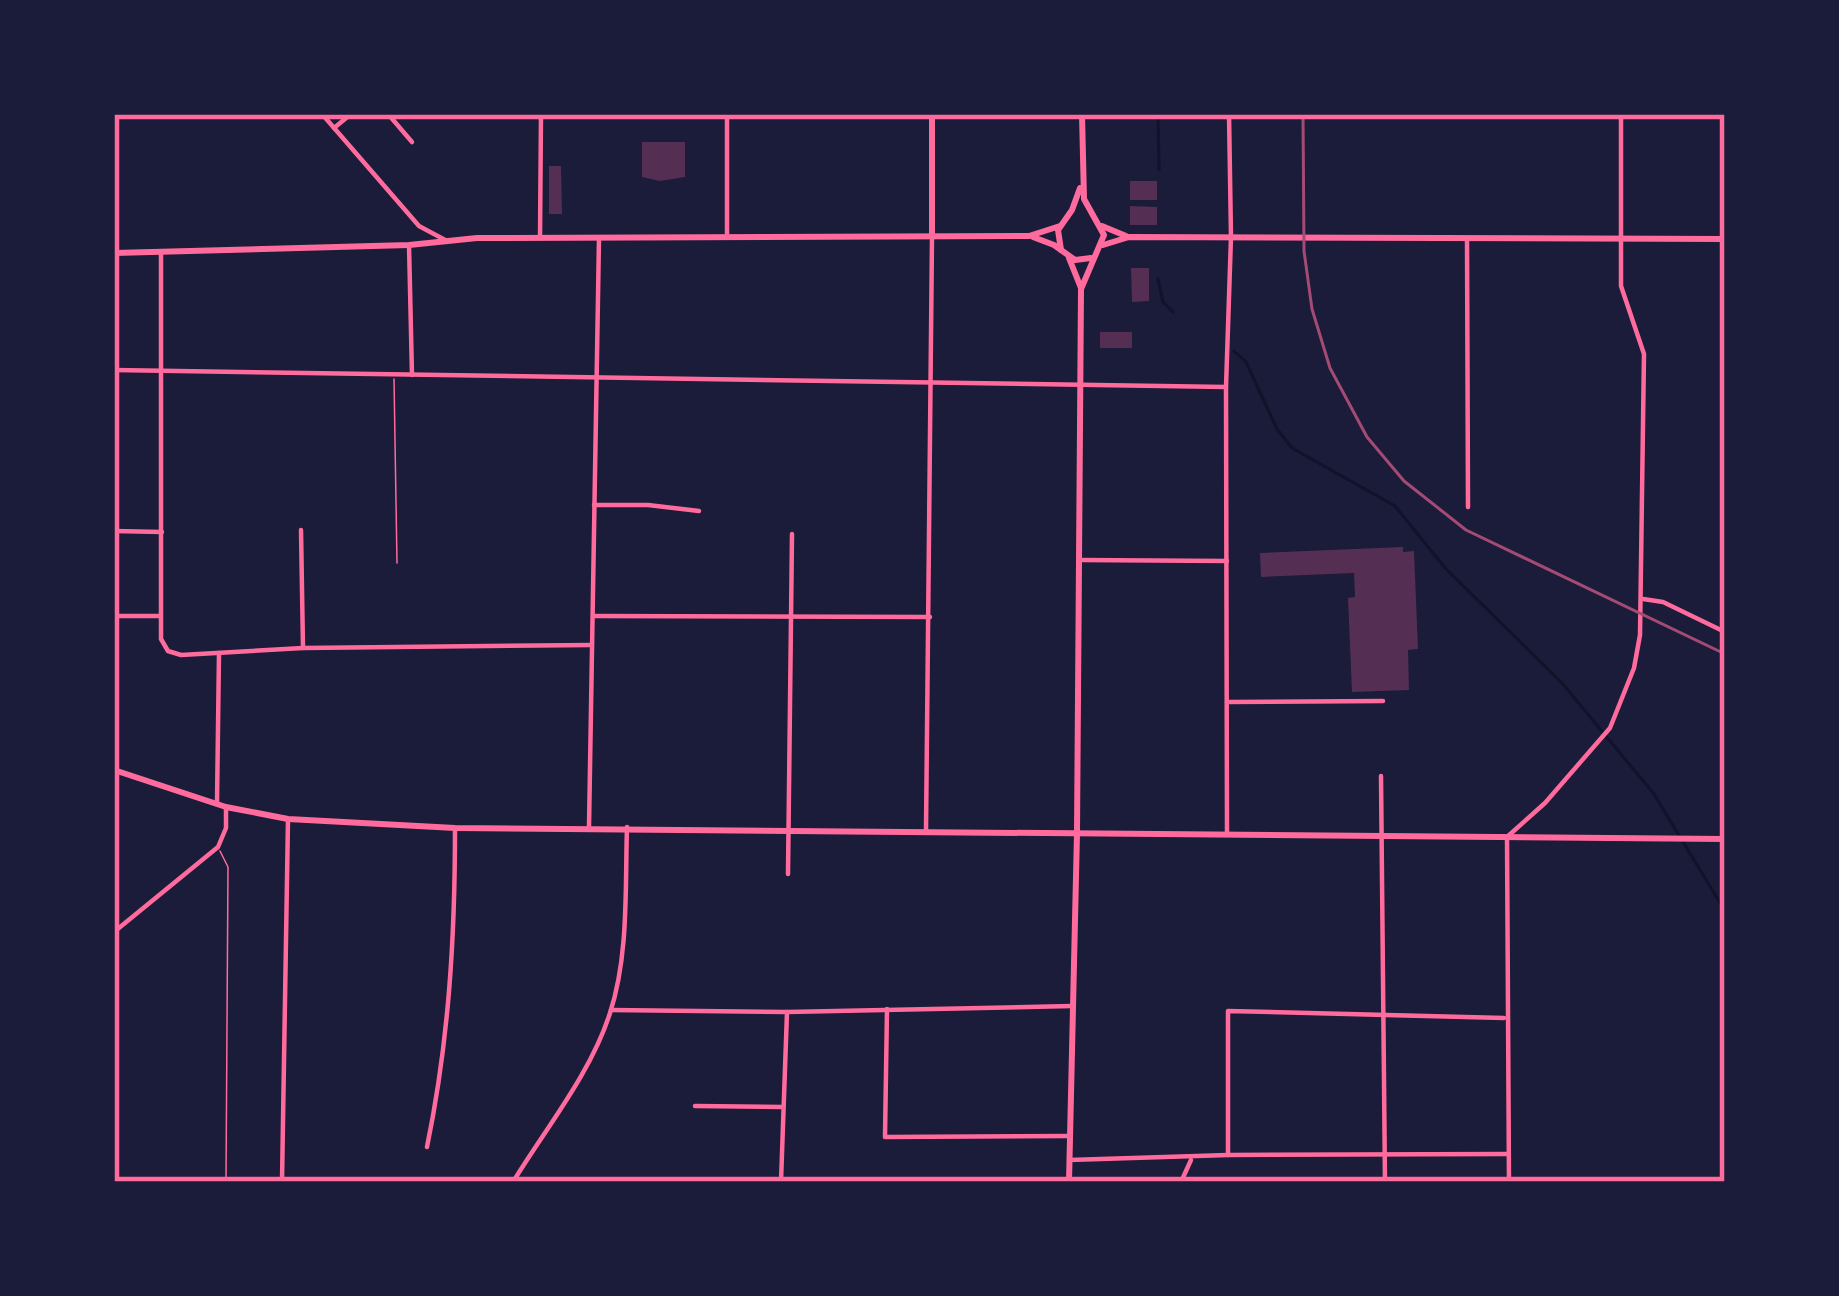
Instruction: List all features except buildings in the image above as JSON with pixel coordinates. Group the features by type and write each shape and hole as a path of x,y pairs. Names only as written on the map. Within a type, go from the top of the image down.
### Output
{"main road":[{"path":"932,114 932,237"},
{"path":"1082,114 1081,184 1086,207 1102,226 1129,237"},
{"path":"1061,250 1057,236 1081,184"},
{"path":"114,253 540,238 1029,236 1079,213 1093,217"},
{"path":"1102,226 1103,245"},
{"path":"1029,236 1070,257 1093,257"},
{"path":"1081,289 1103,245 1129,237 1725,239"},
{"path":"1069,1182 1078,833 1081,289 1070,257"},
{"path":"114,770 222,806 288,819 455,828 1723,839"}],"street":[{"path":"322,114 419,226 447,241"},
{"path":"334,128 351,114"},
{"path":"388,114 412,142"},
{"path":"540,238 541,114"},
{"path":"727,114 727,236"},
{"path":"1227,834 1229,114"},
{"path":"1509,1182 1507,837 1597,746 1621,705 1634,668 1643,599 1644,354 1621,286 1621,114"},
{"path":"926,830 932,237"},
{"path":"589,827 599,238"},
{"path":"1467,238 1468,507"},
{"path":"409,245 412,375"},
{"path":"161,252 161,639 168,651 181,655 303,648 592,644"},
{"path":"114,370 1226,387"},
{"path":"594,505 699,512"},
{"path":"301,530 303,648"},
{"path":"114,531 162,532"},
{"path":"788,874 792,534"},
{"path":"1080,560 1227,561"},
{"path":"1643,599 1663,602 1725,632"},
{"path":"114,616 161,616"},
{"path":"594,616 930,617"},
{"path":"114,932 218,848 226,828 219,653"},
{"path":"1227,702 1383,701"},
{"path":"1382,776 1384,1182"},
{"path":"282,1182 288,819"},
{"path":"512,1182 596,1048 611,1010 621,955 628,827"},
{"path":"428,1147 445,1060 455,944 455,828"},
{"path":"611,1010 1072,1006"},
{"path":"887,1009 885,1137 1069,1136"},
{"path":"1228,1155 1228,1011 1507,1018"},
{"path":"781,1182 787,1012"},
{"path":"695,1106 783,1107"},
{"path":"1069,1160 1508,1154"},
{"path":"1181,1182 1191,1159"}],"lane":[{"path":"394,375 398,563"},
{"path":"218,848 228,867 226,1182"}],"waterway":[{"path":"1158,114 1159,170"},
{"path":"1158,279 1163,302 1173,312"},
{"path":"1234,351 1246,362 1277,429 1292,448 1395,506 1446,569 1562,683 1654,794 1725,911"}],"railway":[{"path":"1303,114 1304,251 1312,309 1330,368 1367,437 1404,481 1466,530 1725,654"}]}
